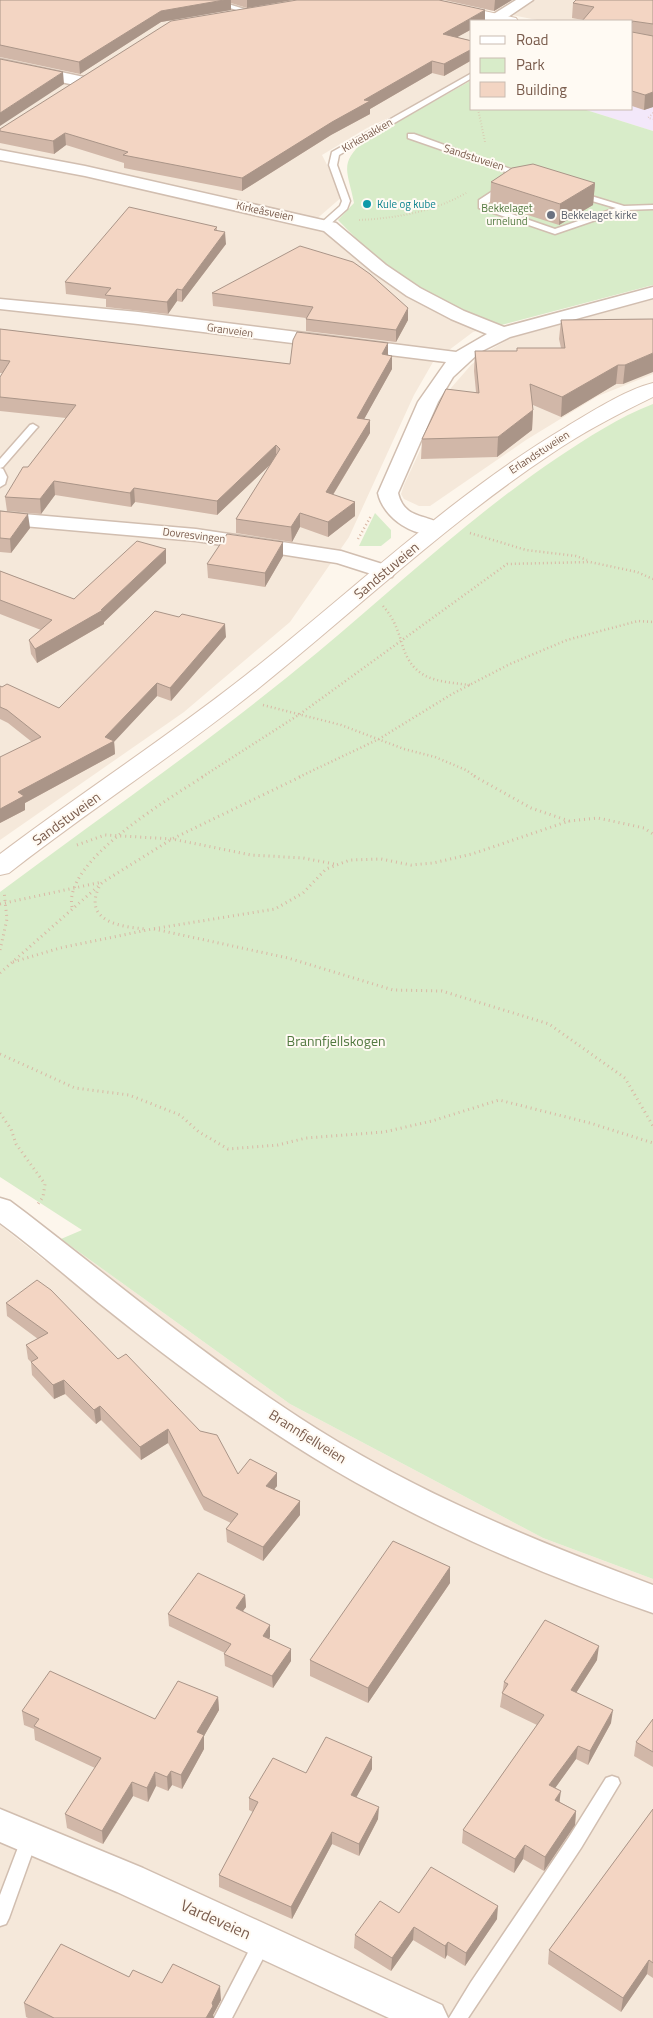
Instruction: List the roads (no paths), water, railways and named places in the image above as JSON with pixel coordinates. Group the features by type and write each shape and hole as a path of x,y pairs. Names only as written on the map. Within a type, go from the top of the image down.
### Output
{"street":[{"path":"413,0 503,20 526,0"},
{"path":"211,18 258,11"},
{"path":"0,64 84,82"},
{"path":"69,92 99,72"},
{"name":"Kirkeåsveien","path":"0,155 327,222 330,227 387,274 411,290 450,311 503,333"},
{"path":"460,358 474,348 503,333 653,292"},
{"name":"Granveien","path":"0,304 138,318 294,340 460,358"},
{"name":"Sandstuveien","path":"438,526 402,516 388,499 389,486 428,402 445,374 460,358"},
{"name":"Erlandstuveien","path":"438,526 506,473 551,443 597,416 653,388"},
{"name":"Dovresvingen","path":"0,518 196,535 341,557 384,572"},
{"name":"Sandstuveien","path":"2,875 234,696 438,526"},
{"name":"Brannfjellveien","path":"9,1215 232,1388 308,1439 389,1485 518,1546 653,1599"},
{"name":"Vardeveien","path":"15,1831 264,1940 430,2018"}],"lane":[{"path":"206,0 258,11"},
{"name":"Kirkebakken","path":"327,222 344,207 346,201 333,165 335,154 470,76"},
{"name":"Sandstuveien","path":"411,136 536,180 512,184 482,202 482,206 550,231 563,230 623,208 653,207"},
{"name":"Sandstuveien","path":"572,192 623,208"},
{"path":"0,465 33,427"},
{"path":"0,471 2,477 0,484"},
{"path":"458,2018 480,1981 588,1827 612,1783"},
{"path":"0,1918 15,1831"},
{"path":"223,2018 264,1940"}],"place":[{"name":"Kule og kube","path":"367,204"},
{"name":"Bekkelaget kirke","path":"551,215"}],"park label":[{"name":"Bekkelaget urnelund","path":"507,214"},
{"name":"Brannfjellskogen","path":"336,1040"}]}
